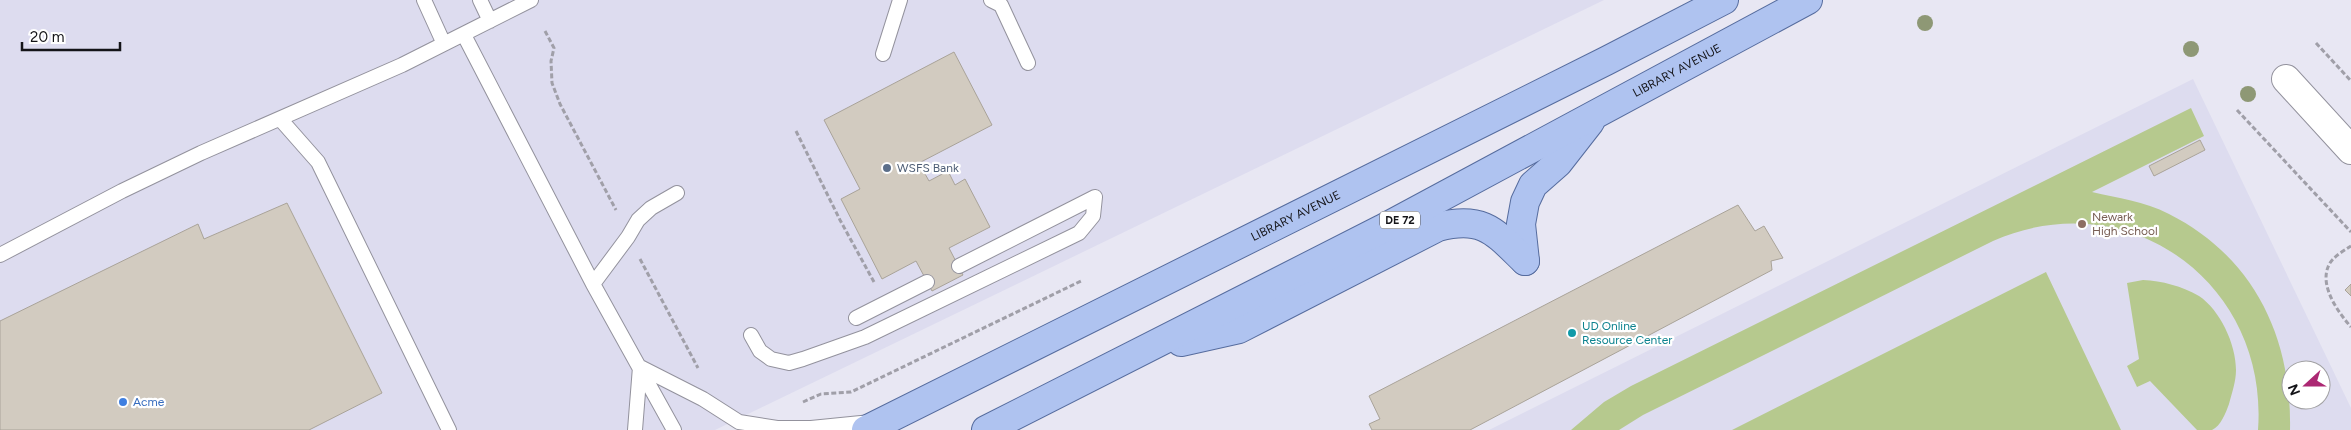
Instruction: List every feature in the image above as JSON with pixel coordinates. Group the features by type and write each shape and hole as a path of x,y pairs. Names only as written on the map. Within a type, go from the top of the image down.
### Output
{"main road":[{"name":"LIBRARY AVENUE","path":"875,425 1606,61 1724,0"},
{"name":"LIBRARY AVENUE","path":"986,430 1382,229 1808,0"},
{"path":"1143,350 1239,329 1438,227 1458,222 1492,229 1525,261 1522,224 1525,202 1533,185 1558,163 1597,114"}],"street":[{"path":"2286,80 2351,150"}],"lane":[{"path":"424,0 444,44"},
{"path":"480,0 490,21"},
{"path":"0,255 122,191 201,153 281,120 444,44 531,0"},
{"path":"884,54 900,0"},
{"path":"992,0 1001,6 1028,63"},
{"path":"464,34 593,284 674,430"},
{"path":"281,120 318,162 449,430"},
{"path":"593,284 628,237 638,220 651,208 677,193"},
{"path":"751,335 760,351 771,359 789,362 865,337 1079,233 1093,216 1095,197 959,266"},
{"path":"856,318 927,282"},
{"path":"640,367 703,399 739,422 777,428 875,425"},
{"path":"635,430 640,367"}],"path":[{"path":"546,31 554,48 551,62 552,83 616,211"},
{"path":"2316,43 2351,81"},
{"path":"2237,110 2351,232"},
{"path":"796,131 840,220 876,284"},
{"path":"2351,246 2328,266 2326,279 2331,297 2351,327"}],"shaded area":[{"path":"0,0 1604,0 715,430 0,430"},
{"name":"Newark High School","path":"2193,79 2328,360 2281,360 2281,410 2331,410 2331,366 2351,408 2351,430 1489,430"}],"green space":[{"path":"2191,108 2204,136 2092,192 2141,203 2169,214 2199,232 2224,253 2245,277 2262,303 2275,332 2283,360 2281,360 2281,410 2289,410 2290,430 2258,430 2255,377 2240,330 2215,290 2180,258 2139,236 2093,225 2044,226 1993,241 1643,415 1619,430 1571,430 1604,402 1631,386"},
{"path":"2046,272 2121,430 1732,430"},
{"path":"2143,280 2186,289 2199,296 2214,310 2225,328 2235,360 2234,387 2225,415 2221,422 2212,430 2197,430 2150,381 2137,387 2127,366 2139,359 2127,283"}],"building":[{"path":"954,52 992,125 919,163 929,181 948,171 955,185 965,179 990,227 949,248 963,275 932,291 916,261 882,279 841,199 860,189 824,120"},
{"path":"2200,140 2205,150 2154,176 2149,166"},
{"path":"287,203 382,393 309,430 0,430 0,321 198,224 204,239"},
{"name":"UD Online Resource Center","path":"1738,205 1755,231 1764,226 1783,258 1771,261 1772,270 1470,430 1372,430 1369,424 1380,419 1369,396"},
{"path":"2351,284 2351,296 2345,290"}],"place":[{"name":"WSFS Bank","path":"887,168"},
{"name":"Newark High School","path":"2082,224"},
{"name":"UD Online Resource Center","path":"1572,333"},
{"name":"Acme","path":"123,402"}]}
